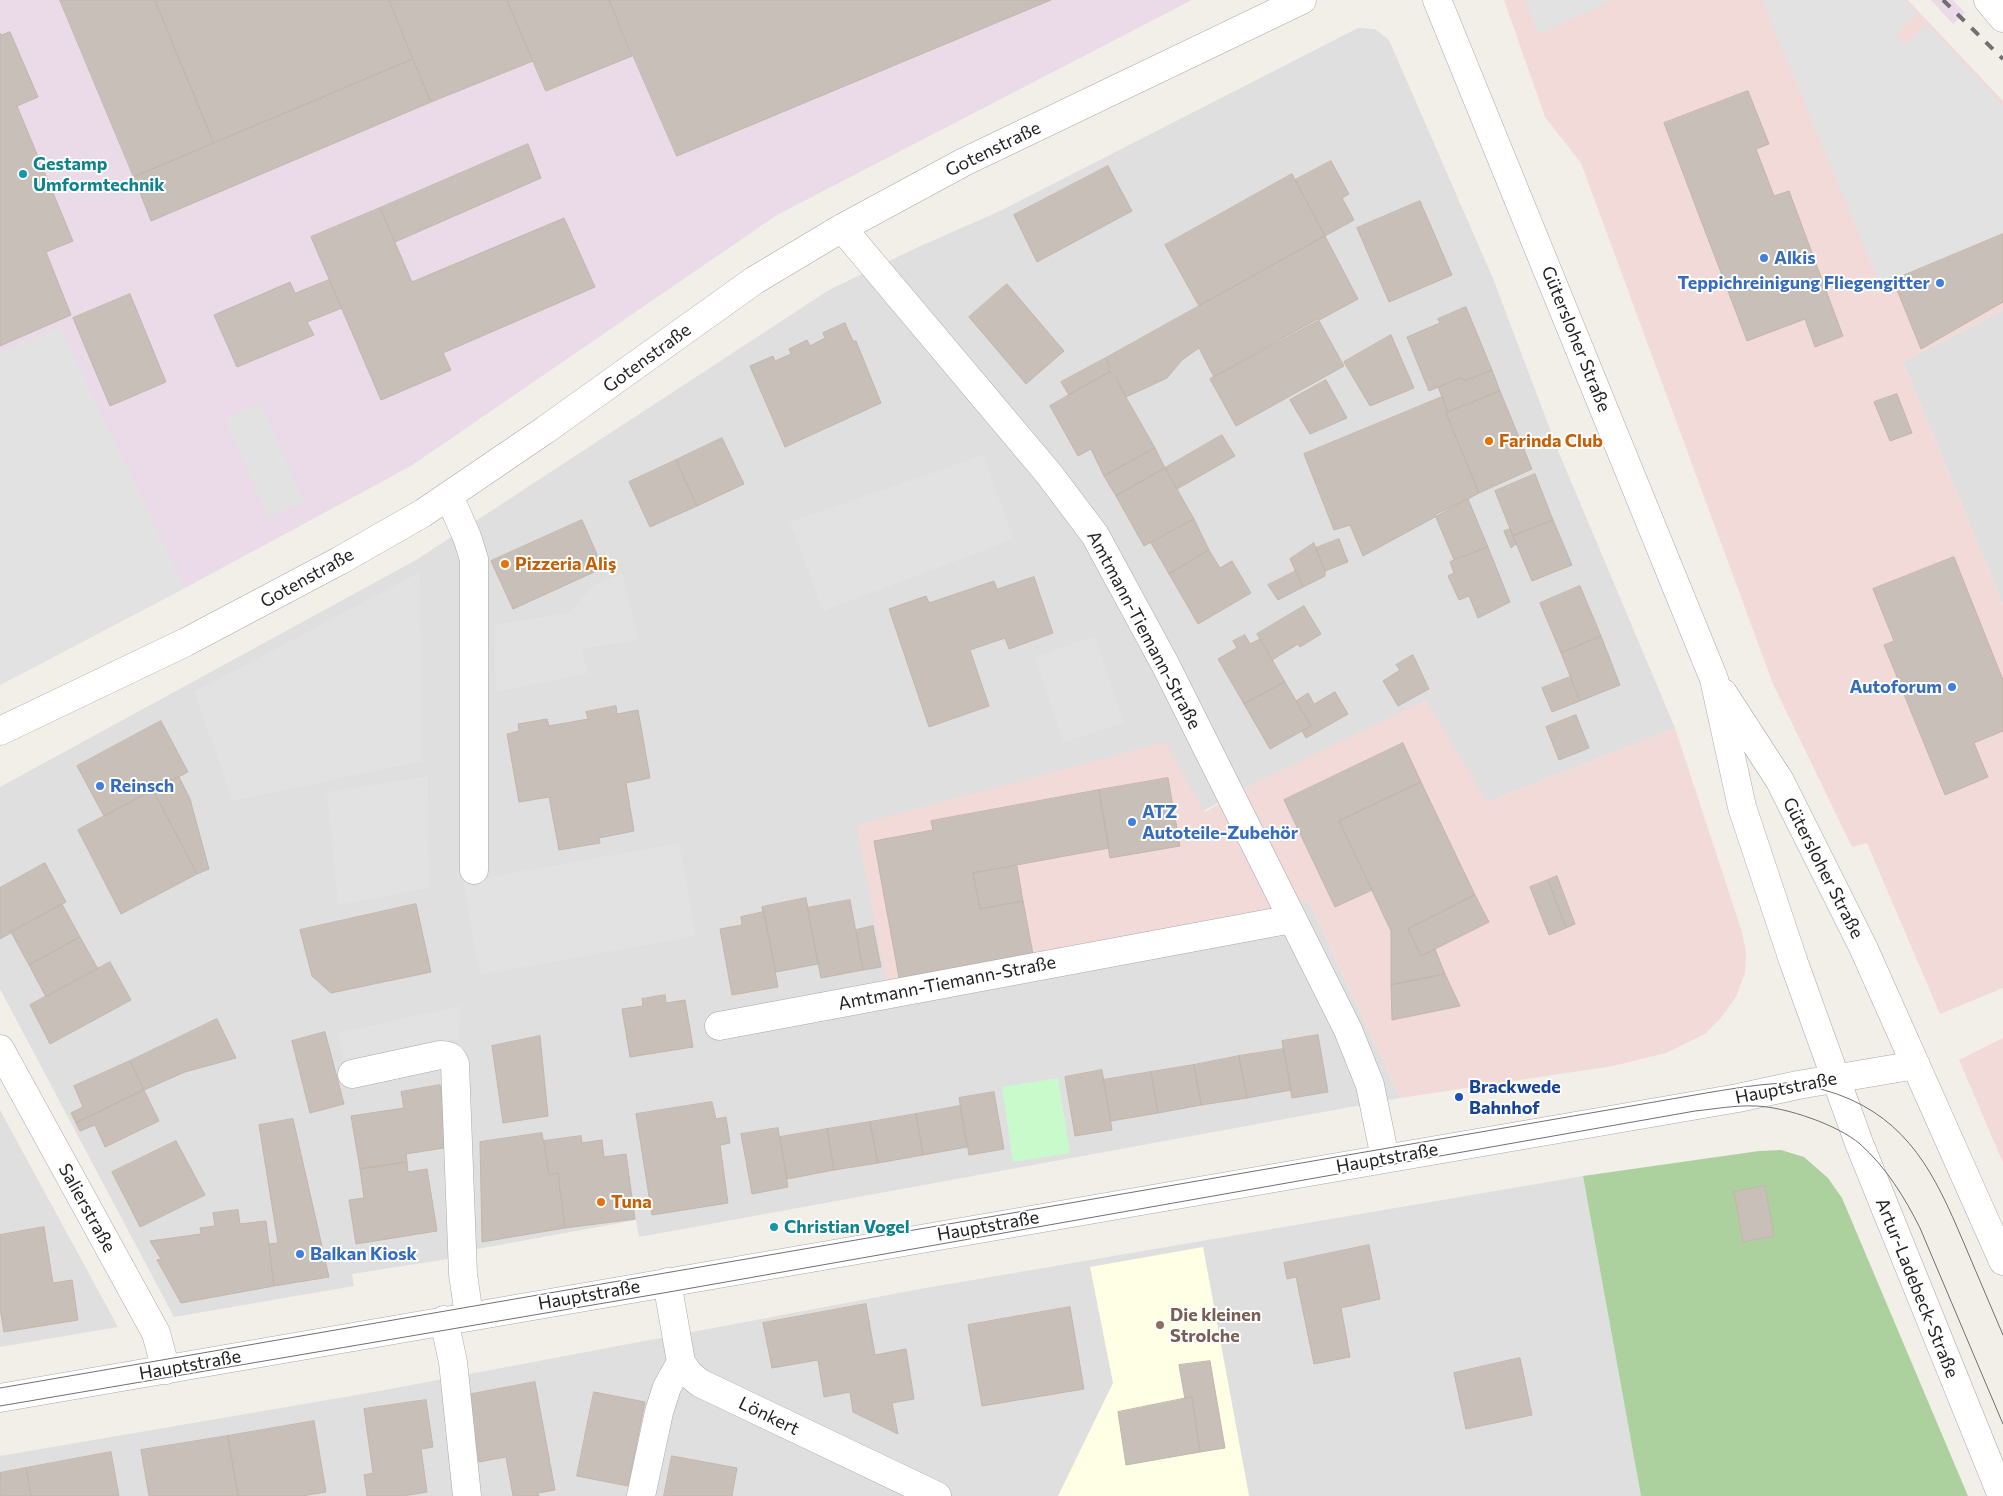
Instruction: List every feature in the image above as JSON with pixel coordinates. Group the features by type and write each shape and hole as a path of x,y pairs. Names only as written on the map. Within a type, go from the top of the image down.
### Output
{"street":[{"name":"Gotenstraße","path":"0,731 186,642 261,603 339,561 449,496 755,280 842,228 964,162 1302,0"},
{"name":"Gütersloher Straße","path":"1437,0 1714,679 1742,807 1780,924 1836,1078"},
{"path":"1988,0 2003,18"},
{"name":"Amtmann-Tiemann-Straße","path":"842,228 1049,474 1095,535 1165,664 1337,1007 1362,1064 1374,1099 1385,1158"},
{"path":"449,496 467,536 474,559 474,870"},
{"name":"Gütersloher Straße","path":"1714,679 1780,781 1863,947 1916,1065"},
{"name":"Amtmann-Tiemann-Straße","path":"719,1026 1292,919"},
{"name":"Salierstraße","path":"0,1050 156,1333 166,1370"},
{"path":"352,1074 440,1055 447,1055 453,1058 455,1064 463,1274 453,1362 467,1496"},
{"path":"1916,1065 2003,1261"},
{"name":"Hauptstraße","path":"0,1398 1738,1098 1836,1078 1916,1065"},
{"name":"Artur-Ladebeck-Straße","path":"1836,1078 1896,1238 2002,1496"},
{"path":"641,1496 659,1412 667,1387 681,1362 667,1282"},
{"name":"Lönkert","path":"681,1362 689,1374 700,1383 922,1493"}],"shaded area":[{"path":"0,0 1192,0 777,215 411,466 0,685"},
{"path":"1504,0 1908,0 2003,101 2003,310 1903,362 2003,604 2003,988 1940,1014 1867,843 1852,847 1773,684 1581,163 1545,117"},
{"path":"1525,0 1614,0 1539,34"},
{"path":"1762,0 1905,0 1917,14 1895,36 1905,45 1927,24 2003,105 2003,234 1880,285"},
{"path":"1931,0 1953,0 1965,13 1953,24"},
{"path":"1358,28 1375,29 1389,40 1494,281 1559,453 1675,728 1487,802 1251,785 887,983 1309,902 1400,1098 639,1237 636,1220 467,1251 467,1256 352,1274 354,1286 174,1317 0,989 0,787 416,560 829,290 916,248 1000,211"},
{"path":"2003,310 2003,604 1903,362"},
{"path":"60,327 185,588 0,685 0,353"},
{"path":"261,403 304,502 268,517 225,419"},
{"path":"983,455 1014,539 823,611 790,522"},
{"path":"420,572 422,761 233,801 194,692"},
{"path":"622,574 639,640 581,649 588,673 496,692 494,625 568,613 595,584"},
{"path":"1095,636 1123,723 1063,743 1035,657"},
{"path":"1426,700 1487,802 1675,728 1742,932 1746,952 1745,973 1736,997 1721,1018 1705,1034 1666,1053 1613,1066 1400,1098 1309,902 887,984 856,825 1165,742 1205,812 1251,785"},
{"path":"428,776 429,888 338,905 327,792"},
{"path":"679,843 696,936 480,975 463,882"},
{"path":"460,1006 459,1039 345,1066 338,1033"},
{"path":"2003,1038 2003,1163 1959,1060"},
{"path":"0,1110 118,1327 0,1347"},
{"path":"1583,1176 1641,1496 0,1496 0,1456 374,1392 920,1289"},
{"name":"Die kleinen Strolche","path":"1203,1247 1249,1496 1058,1496 1113,1383 1090,1267"}],"green space":[{"path":"1058,1078 1070,1153 1013,1162 1002,1087"},
{"path":"1781,1150 1804,1157 1828,1178 1842,1198 1968,1496 1641,1496 1583,1176 1759,1151"}],"building":[{"path":"60,0 155,0 214,143 134,177"},
{"path":"155,0 389,0 413,59 214,143"},
{"path":"389,0 507,0 533,61 431,102"},
{"path":"507,0 609,0 632,56 546,91"},
{"path":"609,0 1051,0 677,156"},
{"name":"Gestamp Umformtechnik","path":"10,32 38,97 17,106 73,241 46,252 71,315 0,346 0,33 1,35"},
{"path":"413,59 431,102 151,221 134,177"},
{"name":"Alkis","path":"1748,91 1769,144 1756,149 1774,196 1789,191 1843,336 1815,347 1805,319 1747,341 1664,123"},
{"path":"528,144 541,178 395,242 380,208"},
{"path":"1331,161 1349,194 1342,198 1354,220 1325,236 1295,180"},
{"path":"1108,166 1132,211 1037,262 1014,215"},
{"path":"1292,174 1325,236 1199,306 1165,245"},
{"path":"1420,201 1452,275 1389,302 1357,228"},
{"path":"380,208 412,282 564,218 595,287 443,353 451,370 381,400 311,237"},
{"path":"2003,234 2003,302 1921,349 1893,280"},
{"path":"1325,236 1358,299 1214,377 1199,348 1182,360 1167,378 1126,397 1106,358"},
{"path":"329,280 342,308 307,322 314,335 237,367 214,315 290,282 295,293"},
{"path":"1007,284 1064,351 1026,384 969,317"},
{"path":"130,294 166,382 110,406 73,318"},
{"path":"1466,307 1492,370 1464,381 1462,377 1429,391 1407,337 1440,323 1438,319"},
{"path":"1318,319 1344,366 1236,426 1210,379"},
{"path":"845,323 853,341 856,341 881,403 785,447 750,366 773,356 775,361 791,354 789,349 807,340 810,346 825,338 823,333"},
{"path":"1391,335 1414,388 1370,406 1344,362"},
{"path":"1106,358 1111,371 1069,395 1061,382"},
{"path":"1492,370 1500,391 1448,412 1438,387 1461,378 1464,381"},
{"path":"1111,371 1155,448 1104,476 1091,449 1078,456 1050,406"},
{"path":"1326,380 1347,418 1310,434 1290,400"},
{"name":"Farinda Club","path":"1500,391 1532,469 1479,493 1446,413"},
{"path":"1897,394 1912,433 1890,441 1874,402"},
{"path":"1442,397 1448,412 1446,413 1479,493 1363,556 1350,525 1334,530 1304,454"},
{"path":"1222,435 1235,456 1177,489 1165,468"},
{"path":"722,438 744,484 697,506 676,460"},
{"path":"1155,448 1165,468 1116,496 1104,476"},
{"path":"676,460 697,506 650,527 629,482"},
{"path":"1165,468 1194,519 1144,546 1116,496"},
{"path":"1535,474 1553,520 1513,536 1495,491"},
{"path":"1468,499 1488,547 1454,560 1435,515"},
{"path":"1194,519 1209,550 1169,574 1151,543"},
{"path":"582,520 603,568 513,609 491,561"},
{"path":"1553,520 1572,565 1532,581 1513,536"},
{"path":"1510,529 1516,544 1511,548 1504,531"},
{"path":"1339,539 1348,562 1325,571 1316,548"},
{"path":"1314,543 1325,571 1325,576 1303,587 1290,559"},
{"path":"1488,547 1510,602 1478,618 1469,596 1459,600 1448,576 1454,573 1450,562"},
{"path":"1209,550 1220,568 1232,561 1251,593 1198,624 1169,574"},
{"path":"1954,557 2003,680 2003,731 1974,743 1988,777 1945,795 1884,645 1894,641 1873,589"},
{"path":"1296,571 1303,587 1278,600 1268,585"},
{"path":"1034,577 1053,633 1009,649 1005,638 970,650 989,706 929,727 889,609 926,596 929,603 994,581 997,589"},
{"path":"1580,586 1601,636 1561,653 1540,603"},
{"path":"1304,606 1321,634 1300,647 1298,644 1272,660 1257,634"},
{"path":"1245,635 1250,644 1260,639 1285,682 1244,704 1218,659 1237,648 1233,641"},
{"path":"1601,636 1620,685 1580,701 1561,653"},
{"path":"1413,655 1429,689 1398,706 1383,681 1400,670 1396,665"},
{"path":"1570,677 1580,701 1552,712 1542,688"},
{"path":"1285,682 1311,726 1270,749 1244,704"},
{"path":"1335,692 1348,714 1306,738 1302,731 1311,726 1296,701 1308,693 1314,704"},
{"path":"616,706 617,714 638,710 650,778 626,783 634,831 599,838 600,843 559,850 549,797 519,802 507,734 519,731 518,724 547,719 549,726 588,719 586,712"},
{"path":"1576,715 1589,748 1559,760 1546,727"},
{"path":"161,721 188,772 104,816 77,766"},
{"path":"1403,743 1421,782 1339,821 1372,890 1335,907 1284,800"},
{"path":"179,777 190,799 209,869 197,874 153,790"},
{"path":"1168,778 1180,846 1110,858 1099,790"},
{"path":"1421,782 1475,895 1408,929 1421,956 1435,949 1445,974 1391,985 1391,931 1339,821"},
{"path":"153,790 197,874 121,914 78,830"},
{"path":"1099,790 1109,848 973,873 980,909 1023,901 1033,954 899,978 874,841 933,830 931,821"},
{"path":"45,863 66,902 0,939 0,888"},
{"path":"1017,866 1023,901 980,909 973,873"},
{"path":"1557,876 1575,924 1566,928 1548,880"},
{"path":"1548,880 1566,928 1549,935 1530,887"},
{"path":"1475,895 1489,922 1421,956 1408,929"},
{"path":"806,898 818,964 776,972 762,907"},
{"path":"850,900 863,970 821,978 807,908"},
{"path":"62,904 80,937 29,965 11,932"},
{"path":"416,904 431,972 331,993 312,976 300,930"},
{"path":"764,912 778,987 732,995 720,929 742,925 741,917"},
{"path":"873,926 881,967 863,970 856,930"},
{"path":"80,937 98,969 46,997 29,965"},
{"path":"110,962 131,1000 50,1044 30,1005"},
{"path":"1445,974 1460,1006 1392,1020 1391,985"},
{"path":"665,995 666,1003 685,1000 693,1047 630,1057 622,1009 643,1006 642,999"},
{"path":"217,1019 236,1058 185,1072 144,1090 130,1061"},
{"path":"325,1032 344,1104 310,1113 292,1041"},
{"path":"1318,1035 1328,1092 1292,1098 1282,1041"},
{"path":"540,1036 548,1116 503,1123 492,1046"},
{"path":"1284,1049 1291,1090 1247,1098 1239,1056"},
{"path":"1239,1056 1247,1098 1201,1105 1194,1065"},
{"path":"130,1061 144,1090 76,1123 71,1113 83,1107 74,1086"},
{"path":"1194,1065 1201,1105 1158,1113 1151,1072"},
{"path":"1102,1070 1112,1130 1075,1136 1065,1077"},
{"path":"1151,1072 1158,1113 1111,1121 1103,1080"},
{"path":"440,1085 450,1147 406,1154 407,1162 360,1169 351,1116 404,1108 401,1092"},
{"path":"144,1090 159,1121 105,1147 95,1125 80,1131 76,1123"},
{"path":"994,1092 1004,1149 969,1155 959,1098"},
{"path":"712,1102 716,1119 726,1117 730,1143 720,1145 728,1203 652,1215 636,1114"},
{"path":"960,1106 967,1147 923,1155 916,1114"},
{"path":"916,1114 923,1155 878,1163 870,1122"},
{"path":"293,1119 329,1277 274,1286 269,1244 278,1243 259,1125"},
{"path":"870,1122 878,1163 834,1170 827,1129"},
{"path":"778,1128 788,1187 752,1194 741,1134"},
{"path":"827,1129 834,1170 787,1179 780,1137"},
{"path":"542,1133 549,1175 558,1173 565,1228 482,1242 480,1142"},
{"path":"581,1136 582,1143 602,1140 604,1157 626,1154 635,1219 565,1228 558,1173 549,1175 544,1141"},
{"path":"176,1141 205,1195 140,1227 112,1172"},
{"path":"407,1162 408,1172 427,1169 437,1231 356,1244 349,1200 364,1198 360,1169"},
{"path":"1765,1186 1774,1236 1743,1242 1734,1192"},
{"path":"238,1210 240,1224 266,1221 274,1286 181,1303 157,1260 161,1259 150,1241 201,1234 200,1228 215,1226 213,1213"},
{"path":"44,1227 53,1283 72,1280 78,1320 4,1332 0,1308 0,1235"},
{"path":"1369,1245 1380,1299 1341,1308 1350,1357 1314,1364 1296,1277 1287,1279 1284,1263"},
{"path":"866,1304 875,1355 906,1349 914,1399 892,1403 898,1434 853,1412 850,1392 824,1397 818,1360 772,1368 763,1323"},
{"path":"1070,1307 1084,1389 982,1406 968,1325"},
{"path":"1520,1358 1532,1415 1466,1429 1454,1373"},
{"path":"1210,1361 1225,1448 1200,1452 1192,1397 1185,1399 1179,1365"},
{"path":"535,1382 555,1490 538,1493 539,1496 513,1496 506,1457 479,1462 467,1395"},
{"path":"594,1392 645,1402 628,1486 577,1476"},
{"path":"1192,1397 1200,1452 1126,1465 1118,1412"},
{"path":"426,1400 433,1447 421,1449 427,1492 403,1496 367,1496 364,1475 373,1473 364,1409"},
{"path":"314,1421 326,1492 302,1496 238,1496 228,1436"},
{"path":"228,1436 238,1496 149,1496 141,1450"},
{"path":"111,1452 119,1496 31,1496 26,1468"},
{"path":"672,1456 737,1468 732,1496 664,1496"},
{"path":"26,1468 31,1496 0,1496 0,1473"}],"tram line":[{"path":"0,1388 1712,1092 1786,1083 1818,1088 1862,1105 1883,1119 1916,1152 1942,1194 2003,1335"},
{"path":"0,1406 669,1292 1695,1111 1748,1106 1768,1107 1796,1113 1839,1130 1860,1144 1878,1163 1901,1194 1920,1228 2003,1424"}],"railway":[{"path":"1943,0 2003,59"}],"place":[{"name":"Gestamp Umformtechnik","path":"23,174"},
{"name":"Alkis","path":"1764,258"},
{"name":"Teppichreinigung Fliegengitter","path":"1940,283"},
{"name":"Farinda Club","path":"1489,441"},
{"name":"Pizzeria Aliş","path":"505,564"},
{"name":"Autoforum","path":"1952,687"},
{"name":"Reinsch","path":"100,786"},
{"name":"ATZ Autoteile-Zubehör","path":"1132,822"},
{"name":"Brackwede Bahnhof","path":"1459,1097"},
{"name":"Tuna","path":"601,1202"},
{"name":"Christian Vogel","path":"774,1227"},
{"name":"Balkan Kiosk","path":"300,1254"},
{"name":"Die kleinen Strolche","path":"1160,1325"}]}
